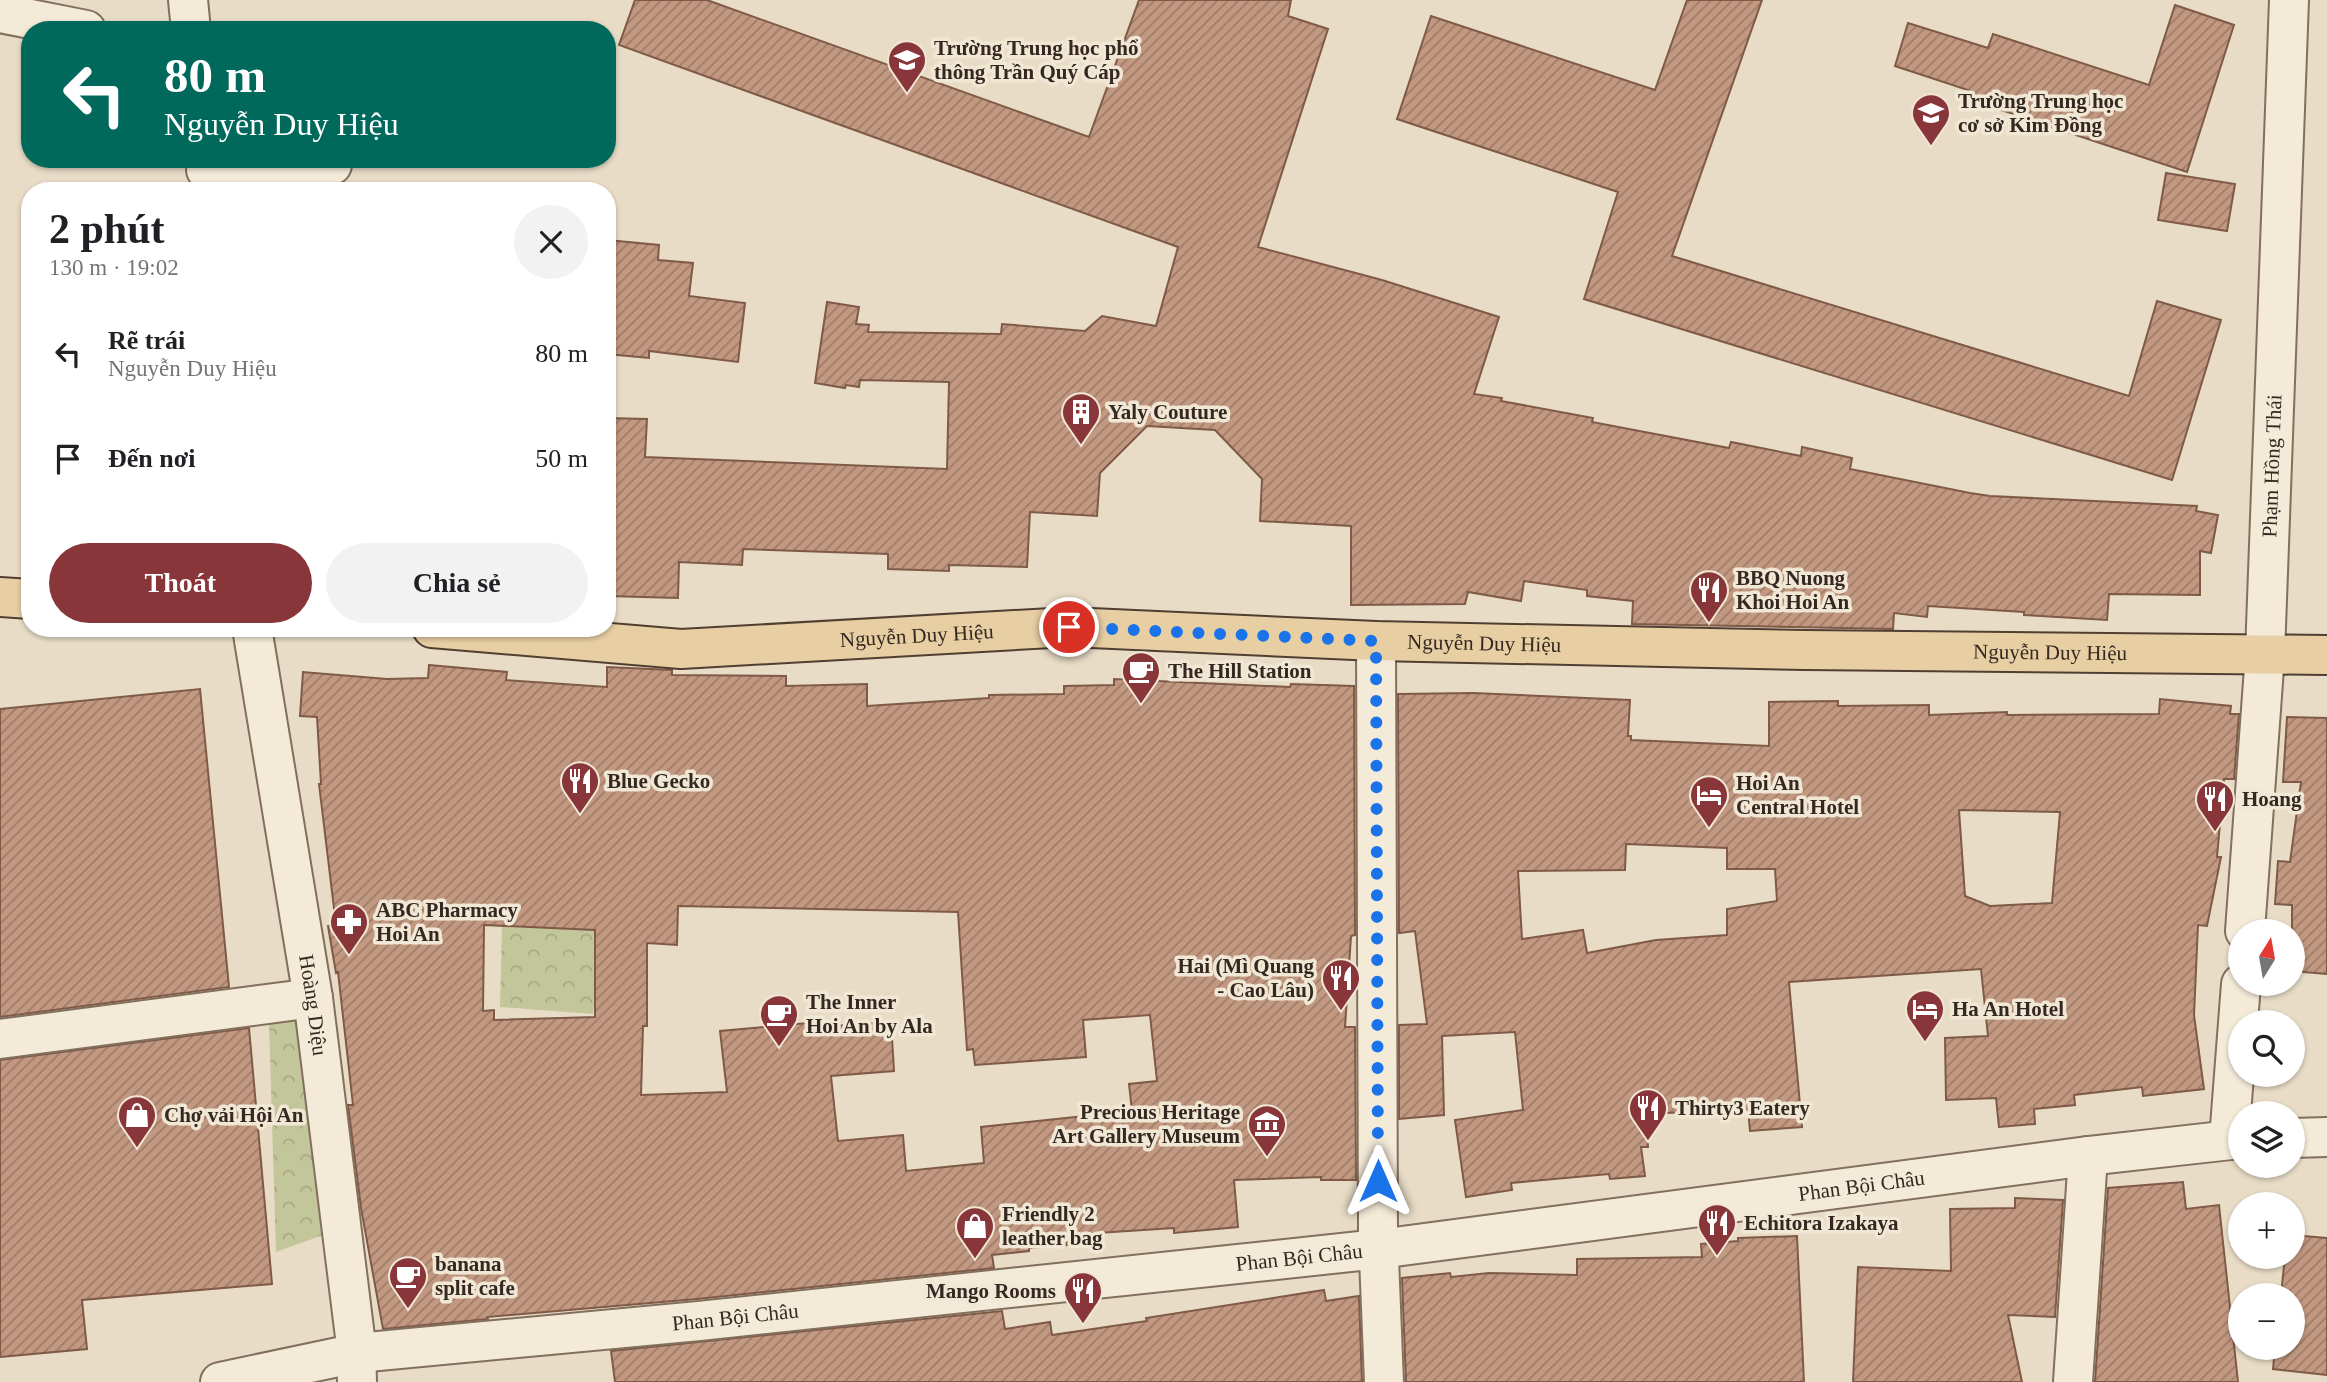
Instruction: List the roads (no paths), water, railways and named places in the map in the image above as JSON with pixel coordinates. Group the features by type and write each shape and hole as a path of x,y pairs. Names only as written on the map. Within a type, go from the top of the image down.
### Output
{"main road":[{"path":"0,597 21,598"},
{"name":"Nguyễn Duy Hiệu","path":"539,637 681,649 1069,627 1376,641 1805,650 2327,655"}],"street":[{"path":"188,0 190,21"},
{"name":"Phạm Hồng Thái","path":"2246,919 2265,654 2289,0"},
{"path":"0,13 40,21"},
{"path":"207,173 276,168"},
{"name":"Hoàng Diệu","path":"253,637 313,998 357,1368"},
{"path":"1376,641 1379,1249 1384,1382"},
{"path":"2236,1101 2241,996"},
{"path":"0,1039 313,998"},
{"path":"2305,1138 2327,1138"},
{"name":"Phan Bội Châu","path":"220,1382 357,1368 699,1321 1379,1249 2088,1156 2228,1141"},
{"path":"2073,1382 2088,1156"}],"place":[{"name":"Trường Trung học phổ thông Trần Quý Cáp","path":"907,94"},
{"name":"Trường Trung học cơ sở Kim Đồng","path":"1931,147"},
{"name":"Yaly Couture","path":"1081,446"},
{"name":"BBQ Nuong Khoi Hoi An","path":"1709,624"},
{"name":"The Hill Station","path":"1141,705"},
{"name":"Blue Gecko","path":"580,815"},
{"name":"Hoi An Central Hotel","path":"1709,829"},
{"name":"Hoang","path":"2215,833"},
{"name":"ABC Pharmacy Hoi An","path":"349,956"},
{"name":"Hai (Mì Quang - Cao Lâu)","path":"1341,1012"},
{"name":"Ha An Hotel","path":"1925,1043"},
{"name":"The Inner Hoi An by Ala","path":"779,1048"},
{"name":"Thirty3 Eatery","path":"1648,1142"},
{"name":"Chợ vải Hội An","path":"137,1149"},
{"name":"Precious Heritage Art Gallery Museum","path":"1267,1158"},
{"name":"Echitora Izakaya","path":"1717,1257"},
{"name":"Friendly 2 leather bag","path":"975,1260"},
{"name":"banana split cafe","path":"408,1310"},
{"name":"Mango Rooms","path":"1083,1325"}]}
